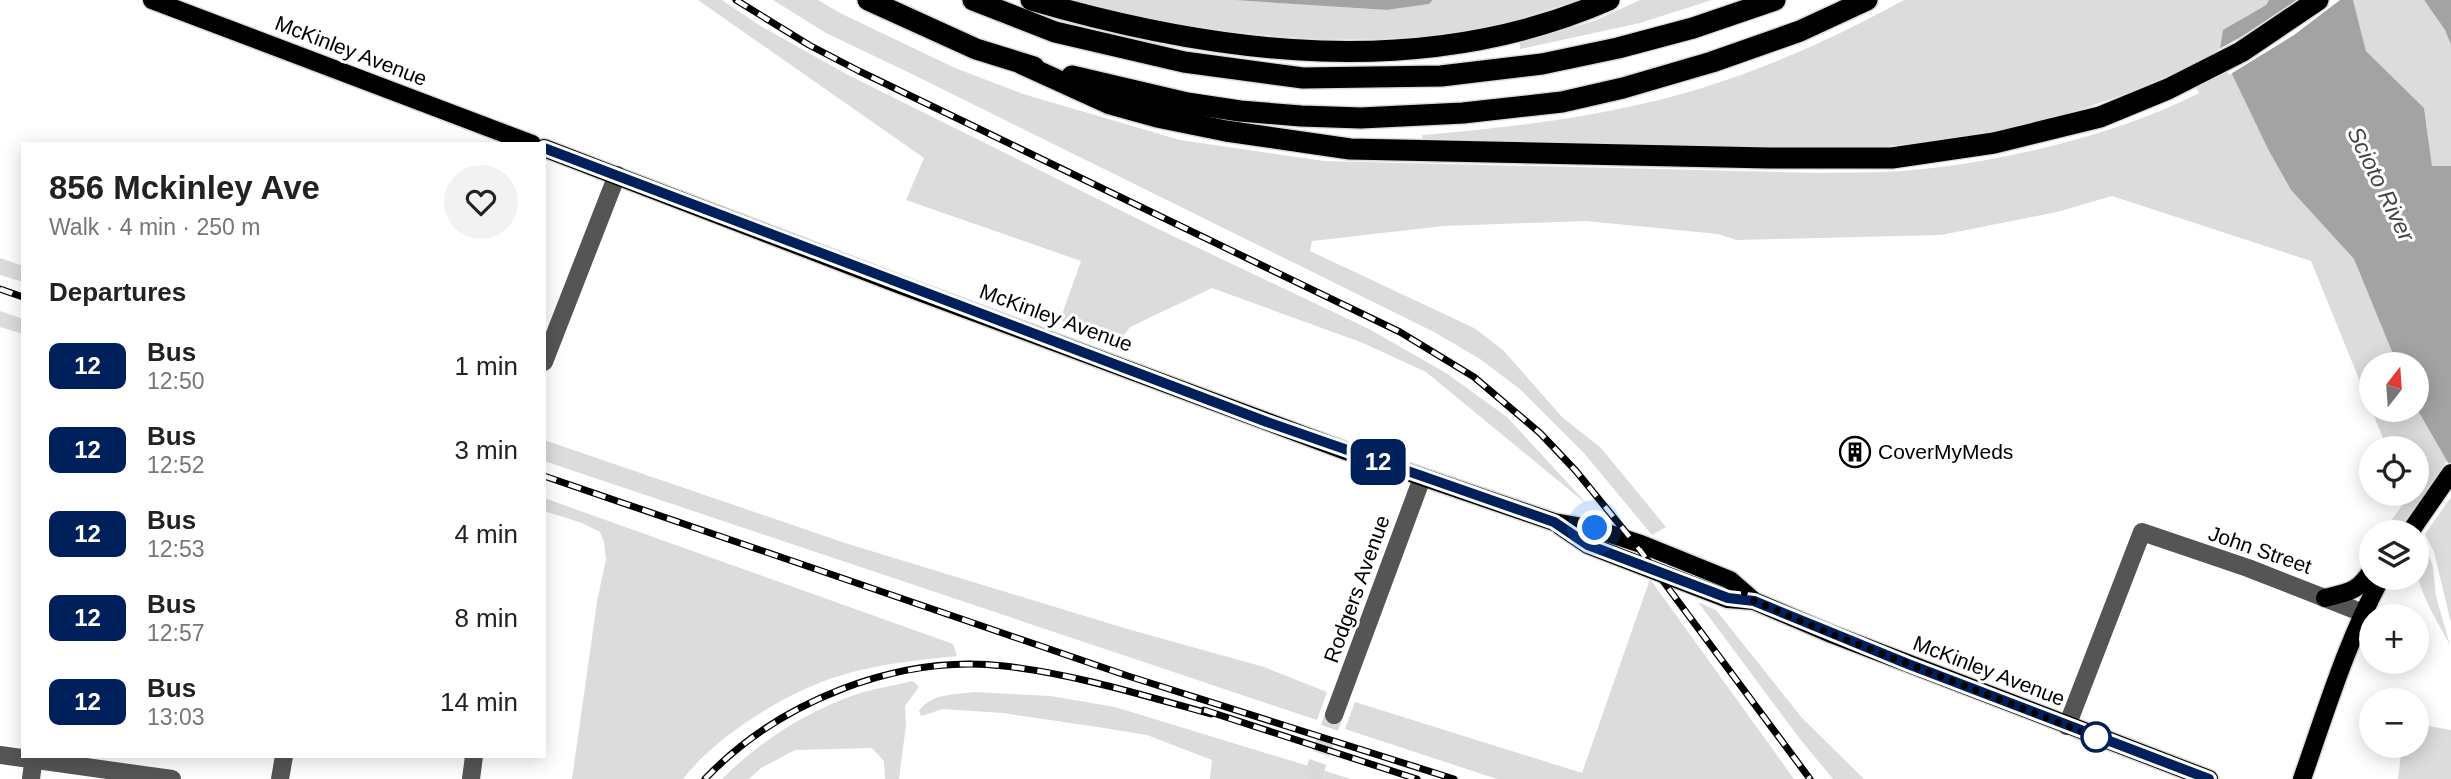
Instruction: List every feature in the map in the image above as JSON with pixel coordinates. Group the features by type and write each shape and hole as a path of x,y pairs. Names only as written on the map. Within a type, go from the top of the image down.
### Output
{"highway":[{"path":"868,0 934,32 1022,64 1110,104 1226,131 1350,149 1769,158 1892,158 1994,143 2100,117 2168,89 2242,52 2318,0"},
{"path":"973,0 1068,35 1184,62 1303,78 1441,76 1542,64 1693,28 1775,0"},
{"path":"1031,0 1097,19 1187,38 1249,47 1361,51 1458,45 1573,16 1609,0"},
{"path":"1022,64 1143,93 1240,111 1301,117 1361,118 1464,113 1562,102 1623,88 1712,62 1800,31 1867,0"}],"main road":[{"name":"McKinley Avenue","path":"152,0 528,142"},
{"name":"McKinley Avenue","path":"546,149 898,284 1422,478 1554,522 1588,545 1728,598 1754,601 1842,638 2209,779"},
{"path":"2418,520 2451,473"},
{"path":"2325,598 2354,590 2359,586"},
{"path":"2302,779 2359,621"}],"street":[{"path":"546,357 617,175"},
{"name":"Rodgers Avenue","path":"1334,715 1422,478"},
{"name":"John Street","path":"2067,726 2142,533 2248,568 2359,612"},
{"path":"0,755 21,757"},
{"path":"31,779 34,758 172,779"},
{"path":"280,779 284,758"},
{"path":"471,779 474,758"}],"shaded area":[{"path":"698,0 722,0 759,25 848,75 1150,225 1369,329 1446,373 1507,417 1589,506 1426,372 1363,343 1212,288 1130,327 1119,342 1060,320 1081,261 906,200 924,158"},
{"path":"773,0 818,0 955,68 1023,94 1180,140 1324,161 1820,173 1900,171 2014,155 2093,135 2199,93 2184,68 2109,100 2032,123 1954,139 1873,147 1423,142 1422,135 1551,121 1664,99 1770,64 1838,34 1904,0 2269,0 2266,5 2240,20 2269,151 2291,190 2354,259 2392,352 2359,352 2359,379 2311,261 2112,196 2057,212 1941,235 1737,240 1718,234 1586,221 1444,226 1312,241 1310,251 1474,328 1503,350 1562,417 1601,448 1666,527 1652,535 1584,453 1521,390 1480,359 1434,332 826,33"},
{"path":"1073,0 1233,0 1387,10 1429,4 1433,0 1578,0 1475,29 1426,36 1324,39 1221,30 1121,12"},
{"path":"1640,0 1712,0 1640,23 1520,49 1520,43 1594,21"},
{"path":"2353,0 2424,0 2445,30 2451,45 2451,166 2432,166 2424,108 2366,51"},
{"path":"0,258 21,265 21,281 0,275"},
{"path":"0,311 21,318 21,333 0,327"},
{"path":"2377,422 2424,422 2447,461 2429,487 2429,436 2382,436"},
{"path":"546,441 845,543 1124,628 1264,667 1327,692 1317,720 546,462"},
{"path":"2451,497 2451,623 2434,552 2429,542 2429,528"},
{"path":"546,499 953,644 957,656 868,668 798,692 733,731 683,779 572,779 597,602 606,559 600,532 546,512"},
{"path":"2401,506 2415,506 2405,520 2392,520"},
{"path":"2429,556 2436,596 2450,645 2431,610 2423,590 2429,590"},
{"path":"1650,579 1794,779 1497,779 1345,729 1355,702 1582,773"},
{"path":"1698,602 1716,610 1802,718 1864,779 1833,779"},
{"path":"913,681 919,687 905,706 906,725 899,779 885,779 884,761 872,748 795,750 761,768 749,779 722,779 765,742 814,712 857,694"},
{"path":"974,692 1050,696 1115,707 1351,779 1210,779 1212,760 1147,735 1003,713 943,709 921,716 919,711 937,698"},
{"path":"2429,726 2451,730 2451,779 2398,779 2401,758 2429,758"}],"water":[{"path":"1233,0 1433,0 1429,4 1387,10"},
{"name":"Scioto River","path":"2269,0 2353,0 2366,51 2424,108 2432,166 2451,166 2451,468 2424,422 2429,422 2429,352 2392,352 2354,259 2291,190 2269,151 2220,49 2223,30 2266,5"},
{"path":"2424,0 2451,0 2451,45 2445,30"}],"pier":[{"path":"2297,0 2340,0 2294,35 2229,75 2217,50"}],"tunnel":[{"path":"1312,779 1334,715"}],"railway":[{"path":"736,0 809,45 859,71 1400,332 1474,377 1540,433 1576,471 1637,546 1810,779"},
{"path":"0,289 21,296"},
{"path":"546,477 1128,676 1454,779"},
{"path":"705,779 767,727 803,706 882,676 922,668 963,664 1004,666 1056,674 1211,714"},
{"path":"1204,710 1417,779"}],"bus line":[{"name":"12","path":"546,149 1267,422 1554,522 1588,545 1728,598 1754,601 1908,664 2209,779"}],"place":[{"name":"CoverMyMeds","path":"1855,452"}],"route":[{"path":"1595,528 1730,580 1754,601 1829,633 2096,737"}]}
